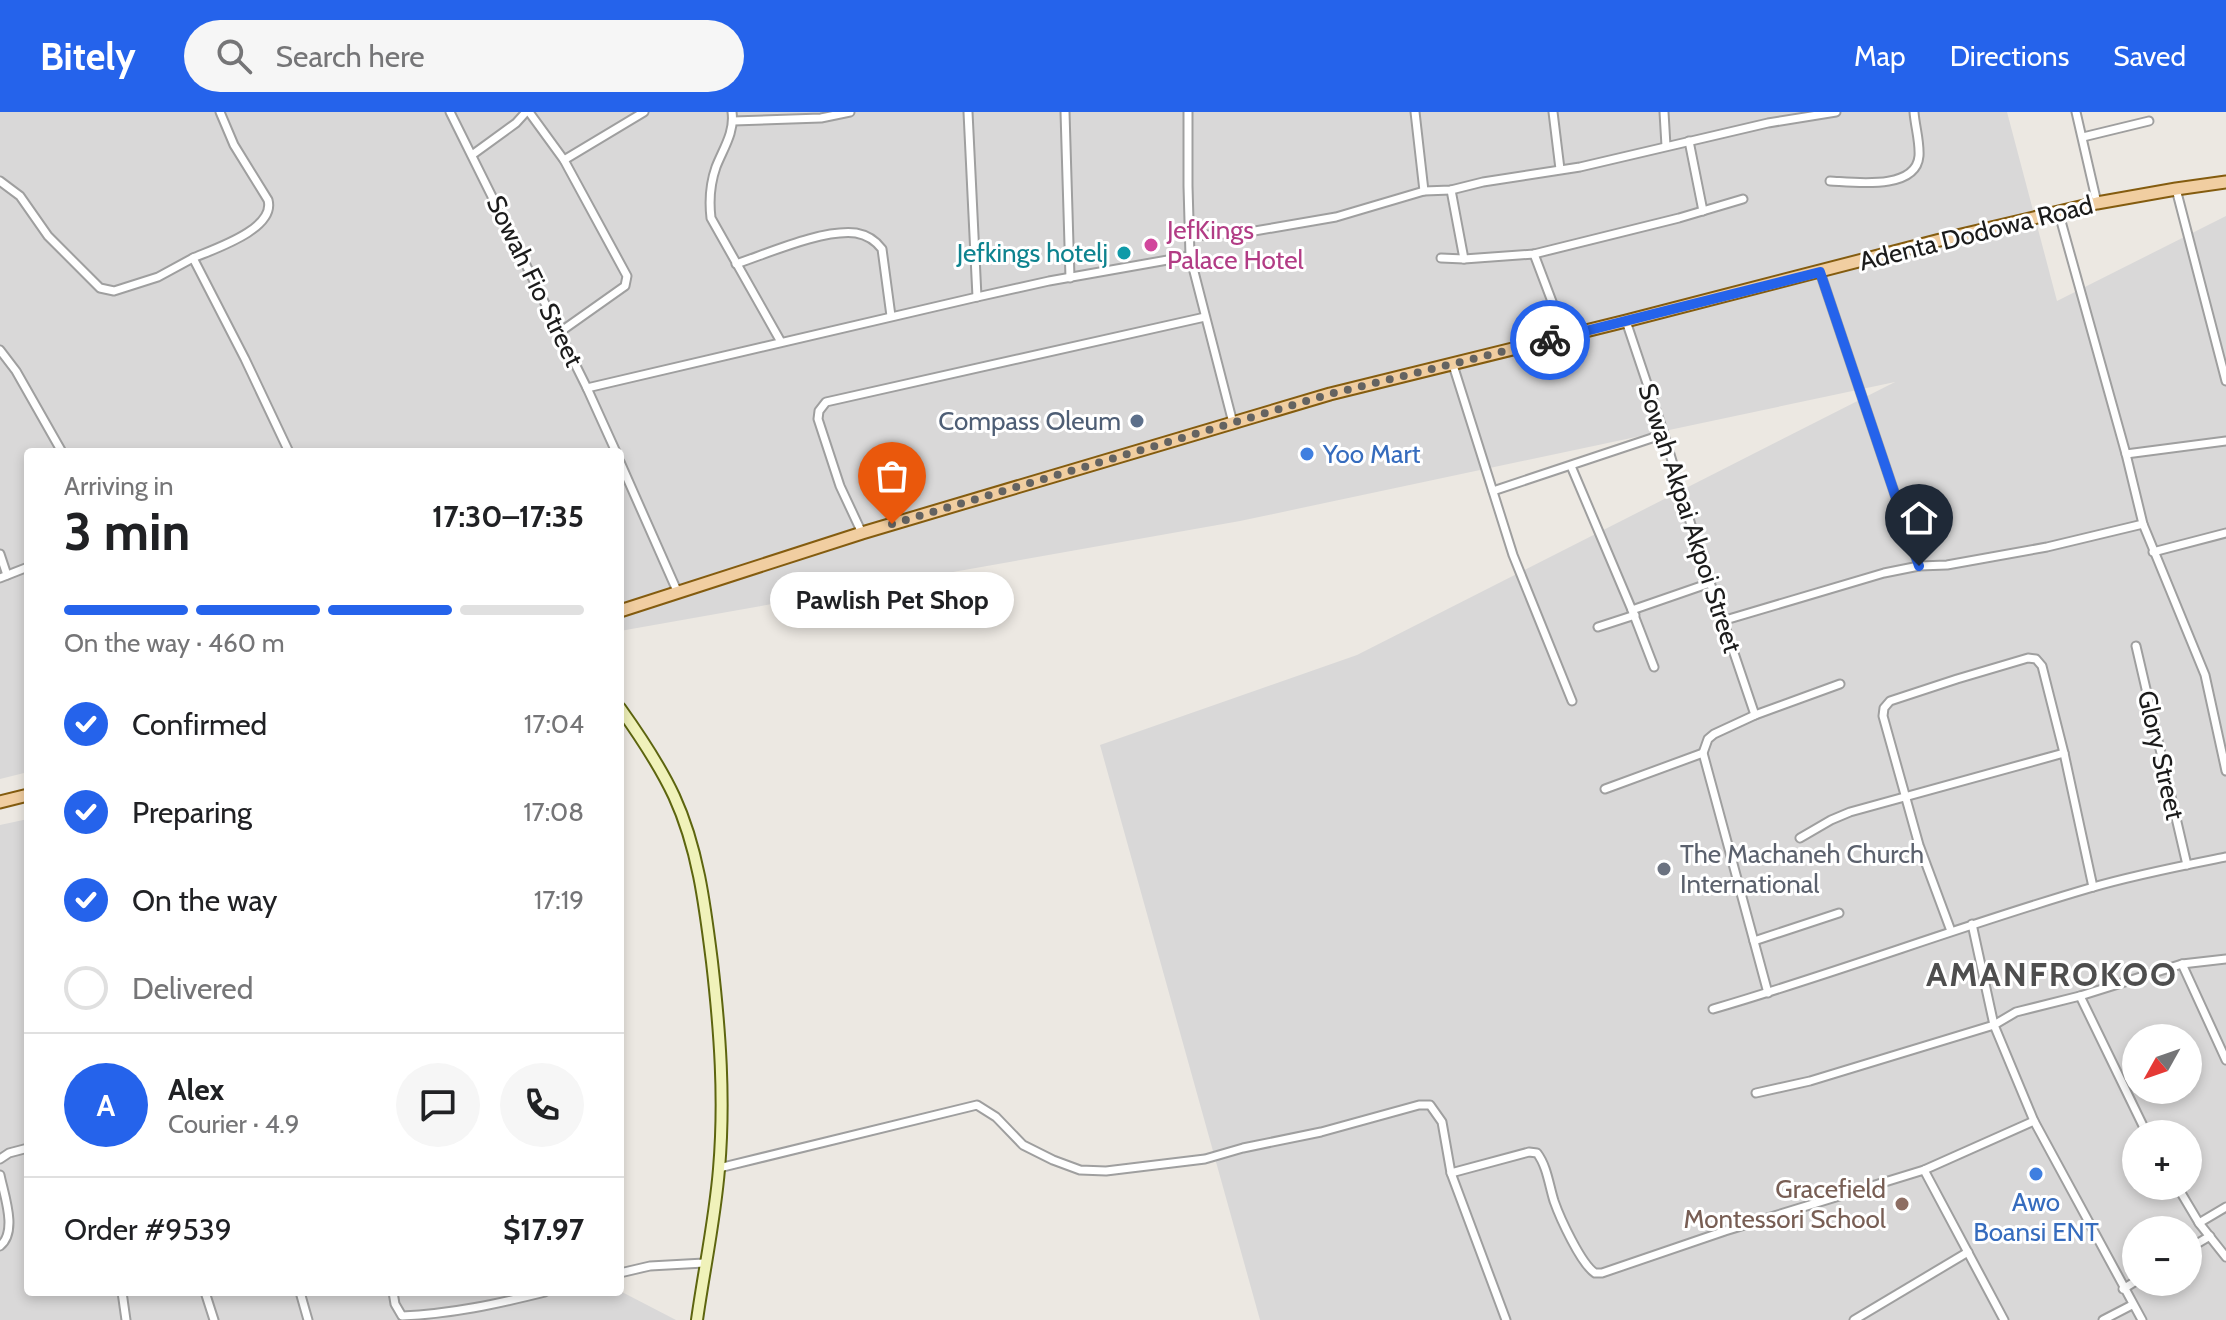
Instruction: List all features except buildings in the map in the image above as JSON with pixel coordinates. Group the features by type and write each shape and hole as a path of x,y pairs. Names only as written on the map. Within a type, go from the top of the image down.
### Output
{"main road":[{"name":"Adenta Dodowa Road","path":"624,610 862,533 1330,394 1940,240 2097,203 2226,182"},
{"path":"0,801 24,796"}],"street":[{"path":"0,181 20,196 48,236 100,288 114,291 158,277 251,232 268,214 268,200 234,145 220,112"},
{"name":"Sowah Fio Street","path":"450,112 614,448"},
{"path":"472,155 527,112 564,160 627,276 625,286 560,332"},
{"path":"564,160 644,112"},
{"path":"781,342 711,218 709,201 715,171 730,133 732,116 821,118 850,112"},
{"path":"968,112 977,297"},
{"path":"1065,112 1070,278"},
{"path":"1188,112 1190,256 1233,423"},
{"path":"1415,112 1424,191"},
{"path":"1553,112 1560,169"},
{"path":"1664,112 1666,146"},
{"path":"1190,236 1243,233 1336,217 1424,191 1451,190 1580,167 1768,123 1836,112"},
{"path":"1830,181 1886,182 1899,180 1910,173 1919,157 1914,112"},
{"path":"2076,112 2097,203"},
{"path":"2083,137 2149,121"},
{"path":"1689,141 1703,211"},
{"path":"2176,189 2226,381"},
{"path":"1451,190 1464,259"},
{"path":"1441,258 1534,254 1743,199"},
{"path":"2059,214 2143,524 2205,675 2226,771"},
{"path":"736,264 820,236 857,233 876,242 882,249 891,316"},
{"path":"1534,254 1565,336"},
{"path":"587,388 977,297 1190,256"},
{"path":"193,258 287,448"},
{"path":"1820,272 1919,566"},
{"path":"862,533 840,486 818,419 819,411 826,402 1205,317"},
{"name":"Sowah Akpai Akpoi Street","path":"1626,321 1755,715"},
{"path":"0,350 16,371 60,448"},
{"path":"1453,365 1513,555 1572,701"},
{"path":"1493,491 1664,434"},
{"path":"2126,454 2226,441"},
{"path":"1571,466 1654,667"},
{"path":"624,471 678,593"},
{"path":"1722,621 1884,573 2047,547 2143,524"},
{"path":"2153,552 2226,533"},
{"path":"0,554 4,577 24,569"},
{"path":"1598,627 1710,583"},
{"name":"Glory Street","path":"2136,646 2187,865"},
{"path":"1951,931 1919,845 1883,716 1884,708 1890,701 1917,692 2028,658 2036,659 2042,666 2064,753 2093,887"},
{"path":"1768,993 1703,753 1708,739 1714,734 1755,715 1840,684"},
{"path":"624,714 658,764 675,798 687,828 707,913 723,1093 719,1168 697,1320"},
{"path":"1605,789 1703,753"},
{"path":"1800,838 1850,812 2064,753"},
{"path":"1713,1009 2093,887 2226,857"},
{"path":"1754,941 1839,913"},
{"path":"1972,924 1994,1025 2034,1121 2122,1287"},
{"path":"1756,1093 1810,1081 1994,1025 2016,1012 2080,996 2182,964 2226,959"},
{"path":"2182,964 2226,1060"},
{"path":"2080,996 2140,1120"},
{"path":"719,1168 977,1105 996,1117 1023,1145 1080,1170 1106,1171 1205,1159 1419,1105 1430,1105 1442,1122 1451,1173 1506,1320"},
{"path":"1451,1173 1529,1152 1537,1153 1555,1204 1584,1263 1595,1273 1602,1273 1725,1231 1924,1170 2034,1121"},
{"path":"0,1159 24,1149"},
{"path":"1924,1170 2004,1320"},
{"path":"0,1175 10,1226 6,1242 0,1246"},
{"path":"2202,1221 2226,1207"},
{"path":"2202,1227 2226,1257"},
{"path":"2202,1241 2210,1236"},
{"path":"1854,1320 1968,1252"},
{"path":"624,1272 650,1266 704,1263"},
{"path":"123,1296 126,1320"},
{"path":"206,1296 214,1320"},
{"path":"301,1296 308,1320"},
{"path":"394,1296 402,1316 440,1314 528,1296"},
{"path":"505,1296 507,1301"},
{"path":"2127,1296 2142,1320"},
{"path":"2103,1320 2132,1305"}],"shaded area":[{"path":"0,112 2007,112 2057,301 2226,216 2226,1320 1260,1320 1100,745 1357,655 1895,382 1240,521 624,630 624,448 24,448 24,773 0,779"},
{"path":"24,820 24,1296 624,1296 624,1293 676,1320 0,1320 0,825"}],"way so far":[{"path":"892,524 1330,394 1550,340"}],"place":[{"name":"JefKings Palace Hotel","path":"1151,245"},
{"name":"Jefkings hotelj","path":"1124,253"},
{"name":"Compass Oleum","path":"1137,421"},
{"name":"Yoo Mart","path":"1307,454"},
{"name":"Pawlish Pet Shop","path":"892,524"},
{"name":"The Machaneh Church International","path":"1664,869"},
{"name":"Awo Boansi ENT","path":"2036,1174"},
{"name":"Gracefield Montessori School","path":"1902,1204"}],"district":[{"name":"AMANFROKOO","path":"2052,974"}],"route":[{"path":"1550,340 1820,272 1919,566"}]}
